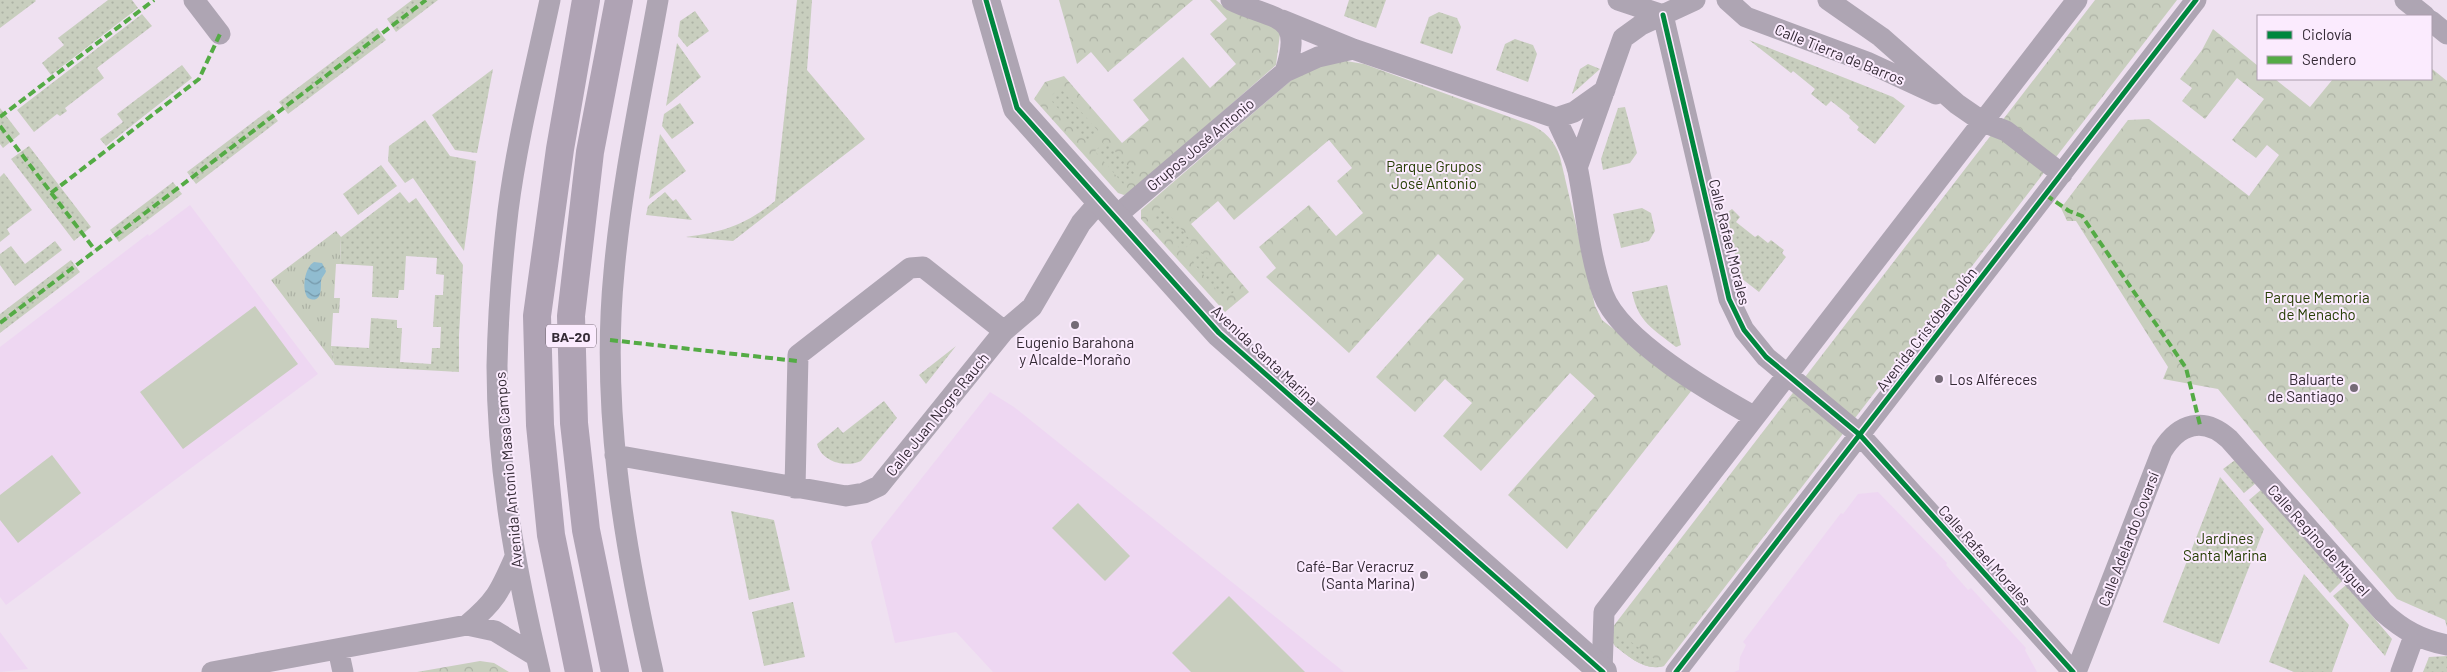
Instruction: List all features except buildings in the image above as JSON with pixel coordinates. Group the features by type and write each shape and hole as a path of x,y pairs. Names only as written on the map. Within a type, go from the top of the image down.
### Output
{"highway":[{"name":"BA-20","path":"579,672 551,535 540,425 537,316 560,149 586,0"},
{"name":"BA-20","path":"615,672 586,530 574,424 571,316 590,152 619,0"}],"street":[{"path":"194,0 220,34"},
{"name":"Avenida Antonio Masa Campos","path":"538,664 515,557 502,444 498,376 501,292 508,211 518,146 550,0"},
{"path":"653,672 624,525 615,455 610,340 614,272 630,161 658,0"},
{"name":"Avenida Santa Marina","path":"986,0 1017,108 1219,333 1603,672"},
{"path":"1231,0 1353,49 1556,118 1574,112 1605,90"},
{"path":"1618,0 1663,15"},
{"path":"1577,168 1623,38 1641,25 1695,0"},
{"name":"Calle Tierra de Barros","path":"1727,0 1746,17 1867,62 1957,104"},
{"name":"Calle Tierra de Barros","path":"1828,0 1886,40 1957,104 1983,122 2006,131 2062,174"},
{"path":"1603,672 1604,612 2077,0"},
{"name":"Avenida Cristóbal Colón","path":"1676,672 2196,0"},
{"path":"2405,0 2424,15"},
{"name":"Calle Rafael Morales","path":"1663,15 1729,299 1744,330 1766,357 1860,435 2074,672"},
{"path":"1282,20 1290,31 1291,45 1285,72"},
{"path":"2432,22 2447,34"},
{"name":"Grupos José Antonio","path":"1108,208 1285,72 1318,57 1353,49"},
{"path":"1556,118 1577,168 1603,294 1614,315 1629,331 1672,366 1756,417"},
{"name":"Calle Juan Nogre Rauch","path":"615,455 846,496 864,493 879,486 1004,331 1032,307 1081,223 1108,208"},
{"path":"795,488 798,355 902,274 910,268 923,267 1004,331"},
{"name":"Calle Regino de Miguel","path":"2200,425 2210,426 2229,440 2383,612 2414,636 2447,645"},
{"name":"Calle Adelardo Covarsí","path":"2074,672 2162,451 2170,438 2182,429 2200,425"},
{"path":"467,625 490,605 500,591 515,557"},
{"path":"212,672 467,625 495,631 538,664"},
{"path":"2401,672 2414,636"},
{"path":"338,649 343,672"}],"shaded area":[{"path":"190,205 318,374 6,605 0,597 0,347 148,234 149,236"},
{"path":"990,392 1014,407 1344,672 993,672 956,632 895,643 871,542"},
{"path":"1878,492 1947,563 1946,565 1968,590 1971,588 2026,648 2025,650 2037,672 1734,672 1739,670 1740,657 1746,645 1743,642 1841,513 1843,514 1858,494"},
{"path":"0,632 28,669 0,672"}],"green space":[{"path":"0,0 35,0 36,1 0,28"},
{"path":"108,0 132,0 138,8 51,75 42,63 64,45 58,38"},
{"path":"412,0 438,0 396,32 387,19"},
{"path":"797,0 812,0 807,70 865,139 733,241 686,237 712,233 744,222 775,201"},
{"path":"1059,0 1193,0 1108,72 1091,52 1077,64"},
{"path":"1210,0 1216,0 1223,6 1272,23 1280,34 1276,65 1130,193 1124,195 1118,193 1034,99 1045,82 1064,76 1122,143 1149,120 1133,100 1183,57 1210,88 1236,64 1210,34 1227,19"},
{"path":"1349,0 1386,0 1376,28 1344,16"},
{"path":"2095,0 2177,0 1664,666 1651,667 1644,665 1626,655 1615,646 1612,628"},
{"path":"695,11 709,31 687,47 678,36 680,21"},
{"path":"1439,12 1457,18 1461,27 1452,54 1420,43 1429,17"},
{"path":"142,14 152,26 97,68 104,78 65,108 67,111 60,116 57,114 34,132 17,110"},
{"path":"377,28 386,40 288,114 279,102"},
{"name":"Parque Memoria de Menacho","path":"2213,29 2257,65 2257,80 2276,80 2310,107 2332,80 2432,80 2432,69 2447,81 2447,627 2445,620 2397,599 2267,449 2218,389 2163,379 2168,367 2076,221 2067,221 2061,208 2128,120 2149,119 2249,196 2279,155 2267,145 2256,158 2232,140 2264,99 2237,78 2205,119 2182,101 2192,88 2180,79 2202,50"},
{"path":"1515,39 1533,45 1537,54 1528,82 1496,70 1505,44"},
{"path":"1749,40 1893,97 1905,106 1875,144 1857,130 1859,127 1849,118 1850,116 1831,101 1826,106 1811,94 1815,89"},
{"path":"677,43 701,77 666,106"},
{"name":"Parque Grupos José Antonio","path":"1346,61 1364,64 1529,124 1539,129 1548,137 1560,157 1595,306 1602,320 1692,390 1567,549 1508,495 1595,396 1570,373 1481,471 1443,436 1472,403 1445,379 1415,412 1376,377 1464,279 1438,254 1349,353 1266,277 1276,268 1259,247 1309,205 1336,236 1363,213 1337,181 1352,168 1329,140 1234,220 1218,201 1191,224 1249,292 1225,312 1141,219 1141,210 1295,77 1327,64"},
{"path":"1588,64 1600,69 1572,94 1580,69"},
{"path":"182,65 192,78 106,146 100,139 123,122 117,114"},
{"path":"493,69 477,153 455,150 432,115"},
{"path":"1060,88 1100,133 1088,143 1049,98"},
{"path":"680,103 694,123 672,139 662,126 664,114"},
{"path":"1625,107 1637,153 1630,163 1603,170 1601,159 1618,108"},
{"path":"0,108 20,134 3,148 0,144"},
{"path":"269,110 278,121 196,184 187,172"},
{"path":"425,120 450,156 476,161 464,251 413,178 405,183 388,161 389,146"},
{"path":"660,134 686,171 649,199"},
{"path":"1106,141 1136,175 1124,185 1095,151"},
{"path":"29,146 91,227 74,241 11,159"},
{"path":"381,165 397,186 358,215 343,194"},
{"path":"4,173 32,210 7,229 10,234 0,242 0,177"},
{"path":"173,182 182,194 119,242 110,230"},
{"path":"400,192 409,203 416,198 463,265 459,372 335,365 334,363 331,346 369,348 371,318 397,320 397,328 402,328 400,362 431,364 432,348 440,348 441,327 433,327 435,295 443,295 444,275 436,274 437,258 406,256 404,290 399,290 398,298 372,297 373,266 340,264 341,237"},
{"path":"665,192 673,201 676,199 692,220 646,215 648,206"},
{"path":"1162,206 1192,242 1182,251 1154,219 1155,212"},
{"path":"1642,208 1651,213 1655,231 1649,241 1621,248 1613,214"},
{"path":"1732,209 1740,217 1736,222 1755,237 1758,235 1768,243 1771,240 1784,250 1782,253 1786,257 1759,292 1741,278 1725,214"},
{"path":"336,231 341,237 340,264 336,264 334,298 340,298 339,313 333,313 331,346 334,363 271,280"},
{"path":"55,241 62,250 15,286 0,265 0,254 11,246 25,264"},
{"path":"1199,249 1235,291 1229,296 1222,296 1189,258"},
{"path":"71,260 80,272 0,333 0,314"},
{"path":"1667,285 1681,345 1676,347 1642,318 1632,292"},
{"path":"255,306 298,364 183,449 140,392"},
{"path":"956,346 926,384 919,375"},
{"path":"884,401 897,418 861,461 848,464 841,463 835,462 824,455 817,444 838,427 843,433"},
{"path":"52,455 81,493 18,543 0,520 0,495"},
{"name":"Jardines Santa Marina","path":"2235,460 2256,483 2244,493 2223,469"},
{"name":"Jardines Santa Marina","path":"2220,477 2264,529 2219,644 2163,622"},
{"name":"Jardines Santa Marina","path":"2262,489 2342,581 2330,593 2249,500"},
{"path":"1078,503 1130,556 1105,581 1052,528"},
{"path":"731,511 774,520 790,590 749,600"},
{"name":"Jardines Santa Marina","path":"2304,574 2349,625 2332,672 2294,672 2269,662"},
{"path":"2346,585 2392,639 2385,656 2333,596"},
{"path":"1229,596 1305,672 1191,672 1172,653"},
{"path":"793,602 805,657 764,666 752,612"},
{"path":"1612,628 1664,666 1651,667 1644,665 1626,655 1612,642"},
{"path":"2447,656 2447,672 2423,672 2429,657"},
{"path":"480,661 494,663 509,672 417,672"}],"water":[{"path":"314,262 322,263 326,271 321,280 318,298 312,299 308,298 304,284 308,268"}],"marked path":[{"path":"0,117 154,0"},
{"path":"0,323 426,0"},
{"path":"51,193 199,79 220,34"},
{"path":"0,126 95,250"},
{"path":"2046,195 2069,211 2082,216 2186,368 2200,425"},
{"path":"610,340 797,361"}],"cycle path":[{"path":"986,0 1017,108 1219,333 1603,672"},
{"path":"1676,672 2196,0"},
{"path":"1663,15 1729,299 1744,330 1766,357 1860,435 2073,672"}],"place":[{"name":"Eugenio Barahona y Alcalde-Moraño","path":"1075,325"},
{"name":"Los Alféreces","path":"1939,379"},
{"name":"Baluarte de Santiago","path":"2354,388"},
{"name":"Café-Bar Veracruz (Santa Marina)","path":"1424,575"}]}
